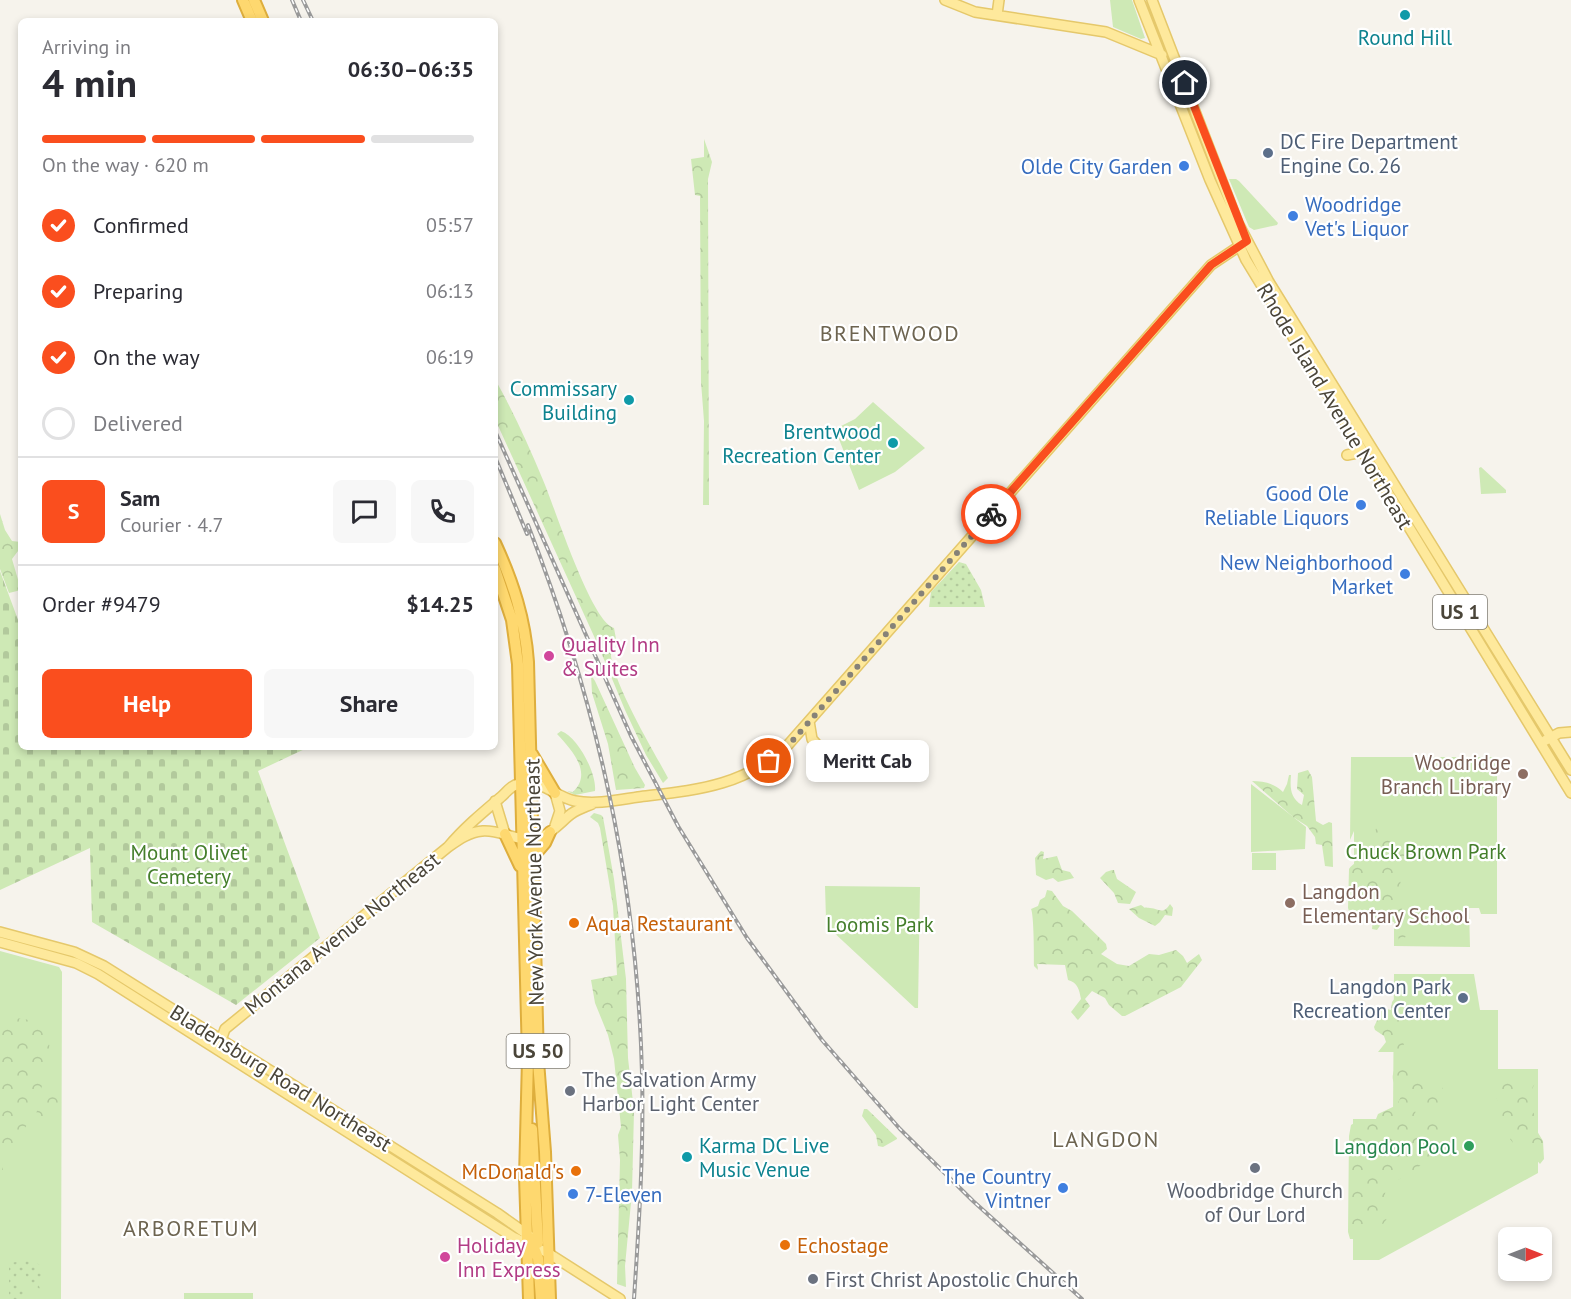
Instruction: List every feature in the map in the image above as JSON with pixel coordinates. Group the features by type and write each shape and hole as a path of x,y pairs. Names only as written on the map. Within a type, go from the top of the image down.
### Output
{"highway":[{"path":"243,0 251,18"},
{"path":"254,0 262,18"},
{"name":"New York Avenue Northeast","path":"498,550 515,590 525,630 530,750 526,783"},
{"name":"New York Avenue Northeast","path":"498,577 509,608 516,647 526,783 527,838 523,873 530,958 532,1021 545,1152 540,1200 548,1253 550,1299"},
{"path":"530,750 555,793"},
{"path":"533,857 552,830"},
{"path":"505,834 523,873"},
{"name":"New York Avenue Northeast","path":"527,838 533,857 530,958"},
{"name":"New York Avenue Northeast","path":"529,1299 531,1242 525,1155 532,1021"},
{"path":"540,1094 527,1100 540,1200 531,1242 539,1266 541,1299"}],"main road":[{"path":"945,0 968,10 1099,31 1176,60"},
{"path":"997,15 999,0"},
{"name":"Rhode Island Avenue Northeast","path":"1139,0 1193,136 1243,243 1571,770"},
{"name":"Rhode Island Avenue Northeast","path":"1152,0 1204,131 1243,243 1246,260 1571,793"},
{"path":"1193,136 1204,131"},
{"path":"526,783 542,785 573,800 597,802 706,788 731,781 753,771 774,757 809,721 1211,265 1243,243"},
{"path":"1347,455 1362,452"},
{"path":"809,721 812,739 819,747"},
{"path":"1541,742 1559,733 1571,732"},
{"name":"Montana Avenue Northeast","path":"448,847 462,830 512,787 526,783"},
{"path":"552,830 560,811 555,793"},
{"path":"495,801 505,834"},
{"path":"527,838 541,837 574,812 597,802"},
{"name":"Montana Avenue Northeast","path":"220,1038 225,1029 448,847 468,834 478,831 527,838"},
{"name":"Bladensburg Road Northeast","path":"0,932 74,952 93,961 220,1038 513,1237 531,1242 620,1299"},
{"name":"Bladensburg Road Northeast","path":"0,942 75,963 92,971 326,1111"},
{"path":"219,1049 220,1038"}],"green space":[{"path":"1110,0 1132,0 1145,38 1141,39 1113,27"},
{"path":"704,139 712,162 708,179 709,505 703,505 704,421 701,382 700,196 695,195 691,159 704,157"},
{"path":"1229,179 1239,181 1278,223 1277,225 1254,230 1249,227"},
{"path":"498,385 532,454 584,585 605,621 614,628 616,639 611,647 611,659 616,675 633,713 668,778 663,783 646,755 498,426"},
{"name":"Brentwood Recreation Center","path":"873,402 925,448 895,472 859,490 835,429 855,419"},
{"path":"1481,467 1506,490 1506,493 1481,494 1479,468"},
{"path":"0,514 5,530 12,541 18,542 18,551 12,559 18,580 18,591 9,593 0,569"},
{"path":"959,562 966,564 981,590 985,607 929,607 931,592"},
{"name":"Mount Olivet Cemetery","path":"0,571 18,620 18,750 303,750 258,771 320,938 236,1005 92,922 90,848 0,890"},
{"path":"591,675 645,785 644,788 616,790 608,744 592,693"},
{"path":"561,731 580,748 590,766 595,791 575,795 567,791 573,792 579,785 581,770 574,754 557,734"},
{"name":"Chuck Brown Park","path":"1351,757 1497,757 1497,914 1481,914 1479,908 1469,908 1470,947 1394,946 1394,919 1370,919 1369,901 1354,913 1354,831 1350,840"},
{"path":"1308,770 1312,777 1316,821 1323,825 1332,823 1333,867 1325,866 1322,845 1316,844 1315,837 1307,826 1293,817 1252,781 1268,783 1283,792 1289,775 1291,775 1293,796 1302,805 1304,795 1297,789 1298,773"},
{"path":"1251,784 1306,827 1305,849 1251,852"},
{"path":"594,813 603,817 614,879 626,979 628,1058 634,1111 632,1192 625,1266 626,1287 617,1284 620,1160 618,1135 621,1127 614,1059 608,1035 595,1003 591,980 617,975 613,906 600,828 598,823 590,817"},
{"path":"1383,823 1394,827 1391,848 1393,855 1399,854 1406,848 1407,850 1400,864 1401,905 1407,933 1404,940 1399,940 1394,922 1384,920 1377,930 1372,929 1373,919 1365,913 1349,911 1348,908 1349,869 1354,864 1364,863 1373,872 1382,889 1386,888 1372,856 1377,825"},
{"path":"1041,851 1044,852 1043,859 1057,856 1062,870 1070,872 1074,878 1058,882 1053,878 1046,880 1036,875 1035,858"},
{"path":"1252,853 1276,853 1276,870 1252,870"},
{"path":"1112,870 1117,879 1136,892 1130,904 1118,903 1114,893 1100,878"},
{"name":"Loomis Park","path":"825,886 920,887 918,1008 915,1008 830,929 826,919"},
{"path":"1047,890 1052,891 1063,906 1072,911 1106,944 1107,949 1101,954 1117,964 1129,966 1149,954 1159,955 1176,950 1187,963 1199,954 1202,960 1181,987 1125,1016 1109,1005 1105,998 1092,991 1085,999 1090,1006 1078,1020 1071,1012 1081,999 1080,992 1076,985 1068,980 1065,965 1037,964 1038,970 1034,966 1031,909 1038,906"},
{"path":"1170,904 1173,908 1172,916 1165,915 1155,926 1139,918 1129,909 1141,905 1161,911"},
{"path":"0,951 59,967 62,972 61,1299 0,1299"},
{"path":"1394,974 1474,974 1480,1010 1498,1010 1498,1069 1538,1069 1538,1173 1379,1260 1353,1260 1353,1119 1391,1119 1393,1116"},
{"path":"1397,998 1401,1032 1410,1072 1425,1073 1428,1081 1440,1080 1445,1097 1436,1105 1415,1112 1418,1116 1437,1119 1442,1128 1426,1162 1387,1187 1385,1196 1388,1215 1383,1224 1350,1239 1348,1232 1351,1125 1376,1119 1378,1114 1397,1105 1402,1094 1393,1079 1397,1055 1394,1052 1378,1052 1386,1042 1384,1036 1374,1027 1380,1014 1375,1010 1378,1007 1391,1010"},
{"path":"0,1018 24,1019 37,1024 46,1035 50,1056 49,1067 29,1120 16,1148 3,1165 3,1172 0,1173"},
{"path":"1490,1076 1505,1081 1531,1080 1535,1083 1530,1093 1530,1107 1537,1119 1537,1131 1543,1141 1544,1159 1540,1164 1529,1151 1514,1144 1510,1139 1511,1129 1509,1123 1503,1122 1501,1104 1480,1079"},
{"path":"51,1077 54,1077 58,1094 59,1112 46,1116 46,1121 40,1125 38,1130 32,1131 30,1128"},
{"path":"864,1109 867,1109 897,1139 883,1147 878,1146 876,1135 862,1116"},
{"path":"34,1262 42,1268 43,1276 39,1286 42,1294 34,1287 30,1287 25,1273 17,1274 17,1281 24,1292 21,1297 23,1299 9,1299 9,1263"},
{"path":"184,1293 253,1293 253,1299 184,1299"}],"railway":[{"path":"292,0 300,18"},
{"path":"303,0 312,18"},
{"path":"498,438 631,736 678,826 747,938 822,1040 900,1129 973,1201 1082,1299"},
{"path":"498,464 527,534"},
{"path":"528,525 553,592 593,726 622,862 632,931 642,1073 641,1186 634,1299"}],"way so far":[{"path":"769,761 787,747 991,514"}],"place":[{"name":"Round Hill","path":"1405,15"},
{"name":"DC Fire Department Engine Co. 26","path":"1268,153"},
{"name":"Olde City Garden","path":"1184,166"},
{"name":"Woodridge Vet's Liquor","path":"1293,216"},
{"name":"Commissary Building","path":"629,400"},
{"name":"Brentwood Recreation Center","path":"893,443"},
{"name":"Good Ole Reliable Liquors","path":"1361,505"},
{"name":"New Neighborhood Market","path":"1405,574"},
{"name":"Quality Inn & Suites","path":"549,656"},
{"name":"Meritt Cab","path":"769,761"},
{"name":"Woodridge Branch Library","path":"1523,774"},
{"name":"Langdon Elementary School","path":"1290,903"},
{"name":"Aqua Restaurant","path":"574,923"},
{"name":"Langdon Park Recreation Center","path":"1463,998"},
{"name":"The Salvation Army Harbor Light Center","path":"570,1091"},
{"name":"Langdon Pool","path":"1469,1146"},
{"name":"Karma DC Live Music Venue","path":"687,1157"},
{"name":"Woodbridge Church of Our Lord","path":"1255,1168"},
{"name":"McDonald's","path":"576,1171"},
{"name":"The Country Vintner","path":"1063,1188"},
{"name":"7-Eleven","path":"573,1194"},
{"name":"Echostage","path":"785,1245"},
{"name":"Holiday Inn Express","path":"445,1257"},
{"name":"First Christ Apostolic Church","path":"813,1279"}],"district":[{"name":"BRENTWOOD","path":"890,333"},
{"name":"LANGDON","path":"1106,1139"},
{"name":"ARBORETUM","path":"191,1228"}],"route":[{"path":"991,514 1211,265 1247,241 1185,83"}]}
